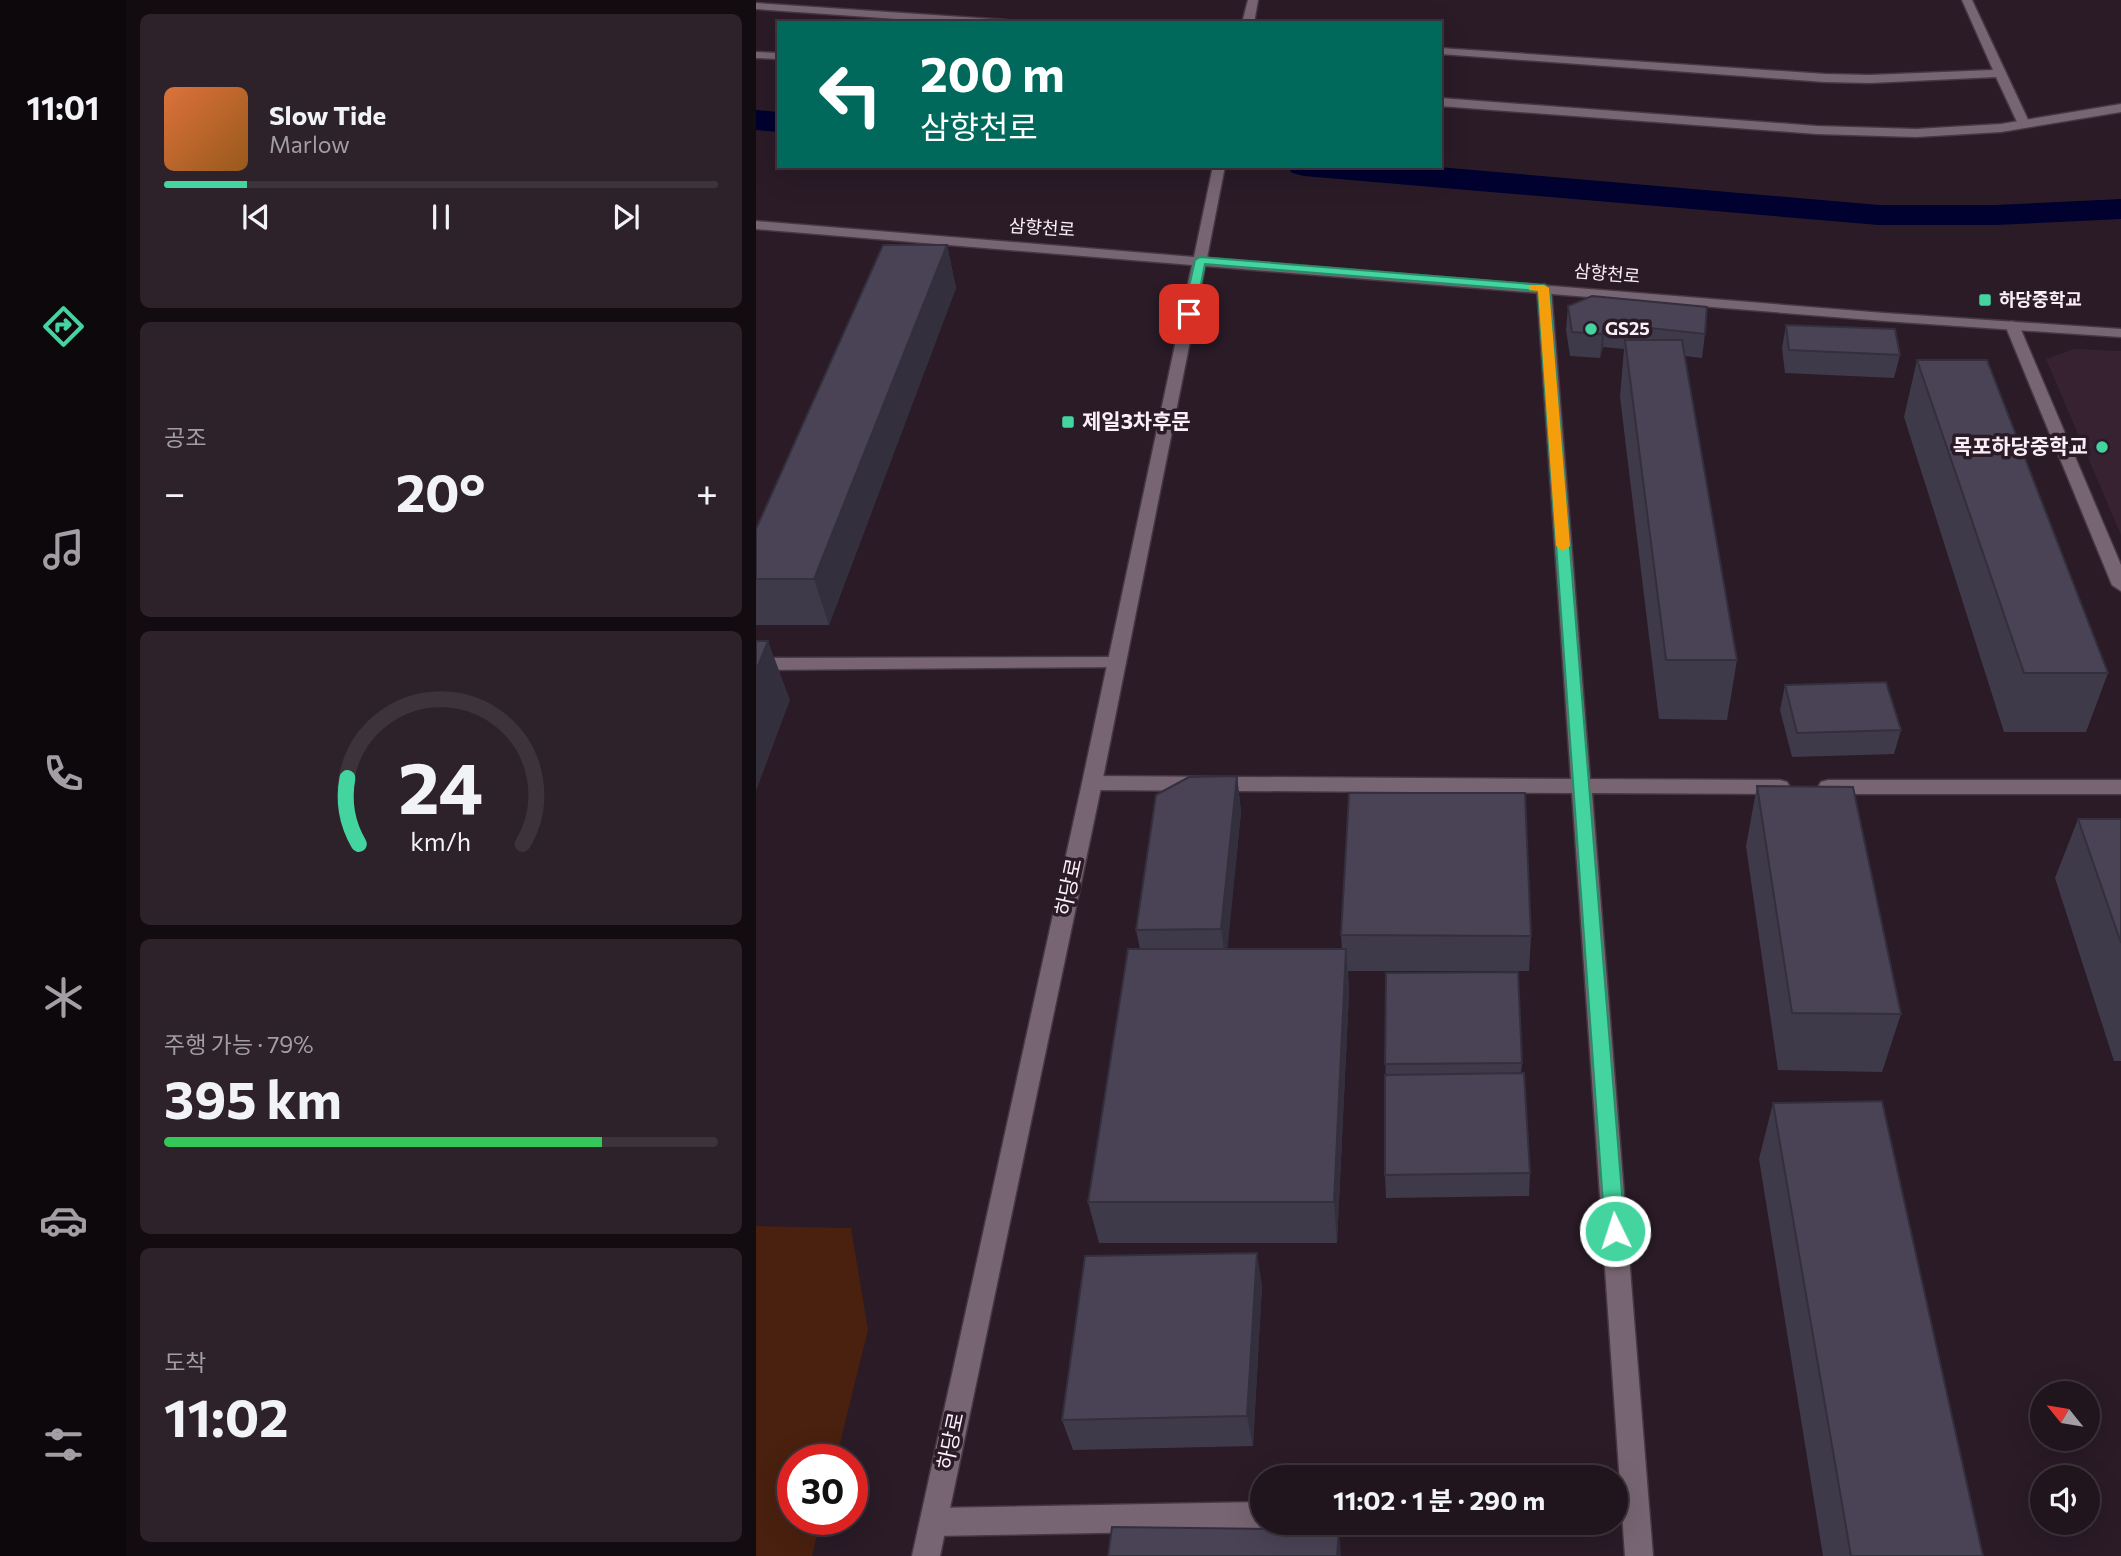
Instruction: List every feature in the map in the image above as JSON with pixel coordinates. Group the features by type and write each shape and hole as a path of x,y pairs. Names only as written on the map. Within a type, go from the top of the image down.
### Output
{"street":[{"path":"1248,21 1253,0"},
{"path":"1967,0 2024,124"},
{"path":"756,6 977,21"},
{"path":"1442,51 1825,78 1870,79 2000,73"},
{"path":"756,55 777,57"},
{"path":"1442,102 1877,133 1928,132 2024,124 2121,108"},
{"name":"하당로","path":"926,1556 1092,783 1219,168"},
{"name":"삼향천로","path":"756,225 2121,333"},
{"path":"1544,288 1581,787 1622,1465"},
{"path":"2012,325 2121,585"},
{"path":"756,664 1116,663"},
{"path":"1092,783 2121,788"},
{"path":"934,1522 1250,1516"},
{"path":"1628,1519 1639,1556"}],"shaded area":[{"name":"목포하당중학교","path":"2074,349 2121,351 2121,535 2046,359"},
{"path":"756,1226 851,1228 868,1330 840,1444 777,1444 777,1535 817,1535 812,1556 756,1556"}],"building":[{"path":"883,245 947,245 814,579 756,579 756,529"},
{"path":"1592,296 1707,307 1705,334 1605,323 1602,334 1572,332 1568,306"},
{"path":"1786,325 1895,329 1900,355 1789,350"},
{"path":"1625,340 1682,340 1737,660 1666,660"},
{"path":"1917,360 1987,360 2108,673 2024,673"},
{"path":"756,641 768,641 756,671"},
{"path":"1886,682 1901,730 1797,733 1785,685"},
{"path":"1237,776 1221,929 1136,930 1156,795 1189,777"},
{"path":"1757,786 1853,787 1901,1014 1792,1013"},
{"path":"1349,793 1525,793 1531,936 1341,935"},
{"path":"2078,819 2121,819 2121,943"},
{"path":"1128,949 1346,949 1334,1202 1088,1202"},
{"path":"1518,972 1522,1063 1385,1064 1386,973"},
{"path":"1524,1073 1530,1173 1385,1175 1385,1075"},
{"path":"1882,1101 1983,1556 1851,1556 1773,1103"},
{"path":"1257,1253 1247,1416 1062,1420 1085,1256"},
{"path":"1112,1527 1250,1529 1250,1535 1339,1535 1337,1556 1108,1556"}],"waterway":[{"path":"756,120 777,122"},
{"path":"1327,168 1879,215 1995,215 2121,209"}],"slow traffic":[{"path":"1533,288 1544,288 1563,546"}],"place":[{"name":"하당중학교","path":"1985,300"},
{"name":"GS25","path":"1591,329"},
{"name":"제일3차후문","path":"1068,422"},
{"name":"목포하당중학교","path":"2102,447"}],"route":[{"path":"1189,314 1200,260 1544,288 1615,1231"}]}
